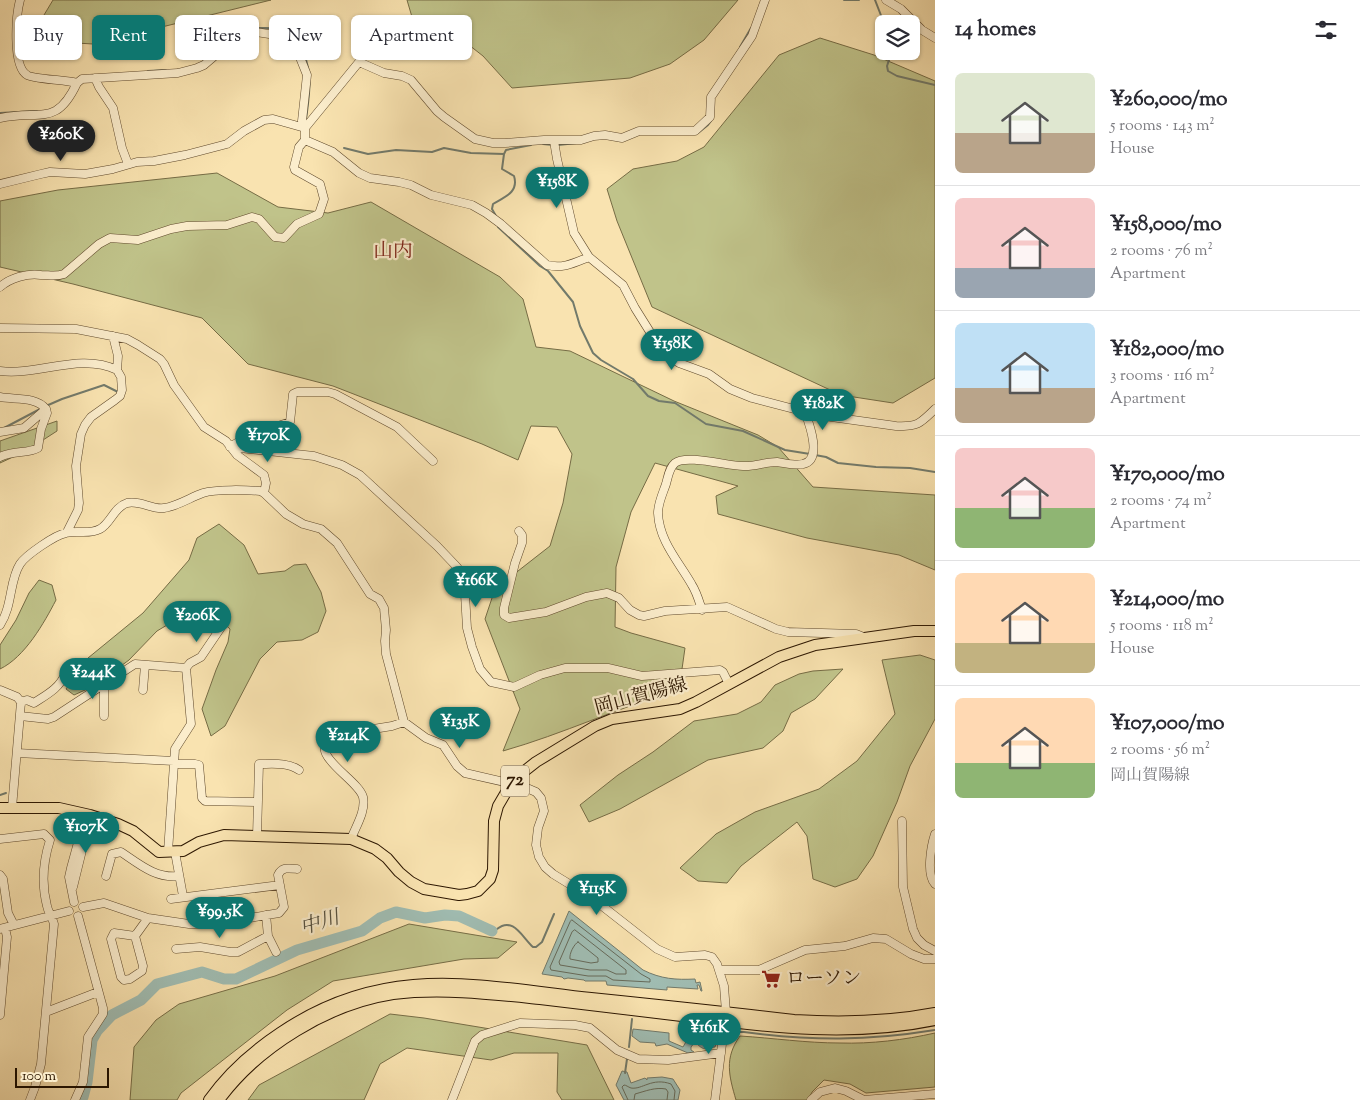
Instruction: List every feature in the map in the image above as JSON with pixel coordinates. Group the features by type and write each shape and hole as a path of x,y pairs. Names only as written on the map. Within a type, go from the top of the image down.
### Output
{"main road":[{"name":"岡山賀陽線","path":"169,852 184,851 216,836 351,839 376,849 411,882 424,889 459,895 478,891 490,879 493,870 494,821 498,806 513,784 522,773 536,762 595,726 612,719 680,709 779,657 814,645 914,631 935,631"},
{"path":"0,807 59,808 91,812 133,831 159,852 169,852"},
{"path":"209,1100 233,1070 269,1040 297,1021 342,1000 368,991 392,986 418,984 484,985 830,1030 894,1027 935,1020"},
{"path":"219,1100 240,1076 276,1044 301,1028 328,1014 364,1000 392,995 422,992 489,994 725,1017 850,1022 892,1020 935,1013"}],"street":[{"path":"0,287 18,277 38,274 57,277 64,274 99,244 110,238 138,240 171,229 187,226 227,225 252,217 259,219 275,237 284,238 297,224 316,216 322,210 324,199 320,184 299,174 294,167 299,147 304,140 302,121 307,75 297,50 287,38 249,31 231,42 204,65 178,73 82,79 74,82 29,76 24,72 16,46 20,0"},
{"path":"304,128 359,62 384,73 402,76 411,80 437,111 475,139 500,144 544,140 555,144 594,136 605,135 622,138 639,132 695,131 710,117 710,103 713,94 752,36 766,0"},
{"path":"886,0 901,9 922,30 935,38"},
{"path":"95,78 113,108 122,148 128,164"},
{"path":"0,118 16,115 44,114 59,110 65,104 74,82"},
{"path":"0,184 50,172 85,174 128,164 177,157 222,146 264,120 273,119 304,128"},
{"path":"304,140 333,152 358,173 370,178 399,182 431,196 472,206 486,213 547,265 564,267 589,257"},
{"path":"555,144 574,233 589,257 622,285 650,332 670,357 679,363 709,374 730,389 752,398 805,412 896,426 908,426 921,423 935,409"},
{"path":"0,328 76,329 113,336 127,339 160,359 174,385 204,427 226,442 236,455 264,475 266,483 264,493"},
{"path":"67,532 78,510 76,466 81,434 85,425 92,417 120,396 123,383 117,370 118,356 113,336"},
{"path":"0,371 20,372 75,364 108,366 117,370"},
{"path":"230,447 248,436 290,422 293,394 297,392 328,392 397,427 433,461"},
{"path":"0,397 30,400 39,403 46,409 38,448 14,451 0,457"},
{"path":"0,432 24,428 46,409"},
{"path":"702,610 693,586 674,559 667,545 659,519 659,504 670,470 680,460 709,461 745,466 775,462 804,464 809,462 812,455 813,434 805,412"},
{"path":"230,447 314,456 342,465 360,475 437,546 464,576 466,621 472,647 480,669 491,682 514,687 540,675 565,668 608,668 642,676 720,670 729,684"},
{"path":"0,625 9,607 16,572 26,558 55,537 67,532 84,533 101,528 116,510 128,503 142,503 164,508 207,492 252,490 264,493 286,514 303,524 321,529 337,542 370,594 379,598 384,608 386,654 404,722 426,738 443,745 464,773 530,788 536,792 541,798 544,811 536,836 536,845 539,857 545,867 553,874 592,898 657,949 675,957 704,955 712,957 718,964 724,986 725,1017 716,1100"},
{"path":"519,532 522,535 522,543 504,608 504,616 508,618 546,612 586,597 607,593 619,598 630,610 639,616 665,611 727,607 776,629 788,632 856,634 866,638"},
{"path":"183,896 179,876 169,852 175,749 191,724 186,686 186,668 190,663 201,657 222,626"},
{"path":"20,716 54,717 135,664 186,668"},
{"path":"143,690 145,665"},
{"path":"21,702 28,700 34,702 47,695 63,679 65,674"},
{"path":"104,685 104,716"},
{"path":"0,690 17,697 21,702 12,806"},
{"path":"351,839 362,813 364,804 362,795 359,788 324,754 324,745 328,739 336,735 392,726 404,722"},
{"path":"17,753 195,764 199,766 202,798 206,801 258,802"},
{"path":"257,836 259,764 285,764 299,770"},
{"path":"74,902 69,877 82,828 91,812"},
{"path":"902,821 903,887 913,929 924,945 935,952"},
{"path":"0,839 44,834 50,840 45,856 43,886 48,909 54,924 40,1064 30,1100"},
{"path":"935,834 931,847 931,879 935,884"},
{"path":"106,876 112,854 121,852 159,875 179,876"},
{"path":"83,907 104,903 148,918 189,924 214,924 279,914 284,907 278,875 280,870 285,868 297,869"},
{"path":"0,875 3,879 8,913 14,925"},
{"path":"171,899 280,885"},
{"path":"74,902 81,903 83,907 83,913 78,916 72,915 69,911 70,904 74,902"},
{"path":"0,1016 7,937 3,929 69,911"},
{"path":"266,915 268,936 276,952"},
{"path":"74,1100 83,1082 88,1037 103,1014 78,916"},
{"path":"135,936 148,918"},
{"path":"114,934 135,936 144,966 139,974 124,980 121,977 110,939 114,934"},
{"path":"176,949 200,947 238,952 268,936"},
{"path":"720,970 759,970 806,950 845,946 873,938 886,939 911,954 924,959 935,959"},
{"path":"46,1012 98,992"},
{"path":"452,1100 475,1042 482,1035 520,1024 575,1025 590,1028 617,1050 638,1059 668,1060 721,1053"},
{"path":"811,1100 820,1092 835,1088 864,1100 935,1094"}],"green space":[{"path":"53,0 271,0 210,15 175,15 175,24 165,26 165,15 92,15 92,44 82,43 82,15 44,15"},
{"path":"407,0 738,0 704,40 670,64 630,78 512,88 483,56 472,47 472,15 411,15"},
{"path":"820,38 874,55 875,60 886,60 935,81 935,378 893,403 841,395 652,307 617,221 607,189 633,169 677,161 704,147 779,55"},
{"path":"217,173 278,207 328,213 371,202 500,277 523,299 536,347 570,351 674,401 758,435 778,447 813,487 935,495 935,570 899,555 807,538 718,514 716,496 738,486 655,463 631,512 616,567 615,627 685,648 679,690 503,751 520,709 485,619 495,589 550,546 563,503 572,454 557,427 531,426 518,460 333,386 248,364 202,318 0,267 0,201 58,190"},
{"path":"57,421 57,431 26,451 0,463 0,441"},
{"path":"219,524 244,545 258,574 285,571 294,565 306,564 321,592 326,611 318,632 302,640 277,642 260,659 225,726 211,736 202,709 228,642 230,629 199,606 157,631 129,660 94,686 74,695 66,689 88,658 143,613 189,560 197,538"},
{"path":"39,580 52,585 56,600 40,629 26,648 9,664 0,669 0,645 16,620 29,593"},
{"path":"920,655 935,660 935,719 910,766 897,802 873,856 857,879 835,887 813,879 807,836 797,822 741,866 727,883 698,881 680,868 716,834 755,812 819,789 857,761 895,714 882,660"},
{"path":"843,669 815,699 791,713 783,731 763,748 708,760 620,809 589,822 580,805 618,775 653,752 694,721 737,714 761,702 775,685 799,674"},
{"path":"409,924 517,942 498,958 464,959 333,981 287,1010 181,1093 177,1100 130,1100 134,1047 156,1020 179,1004 275,976"},
{"path":"390,1014 587,1045 614,1100 562,1100 557,1092 558,1053 514,1053 491,1060 407,1048 380,1064 364,1100 248,1100 259,1085"},
{"path":"935,1033 935,1087 866,1093 850,1084 824,1080 812,1092 808,1100 736,1100 731,1083 730,1060 735,1044 740,1036 815,1042 864,1043 911,1038"}],"water":[{"path":"569,911 643,970 669,978 695,979 696,983 700,982 702,991 699,985 697,985 698,989 667,987 667,990 607,985 606,981 564,979 562,977 542,974"},
{"path":"686,1025 702,1026 699,1034 705,1042 714,1030 717,1042 715,1047 703,1048 695,1042 691,1047 691,1050 694,1052 688,1053 667,1044 656,1046 655,1043 640,1042 632,1036 633,1029 669,1033 669,1041 683,1047 687,1040"},
{"path":"622,1071 627,1072 631,1083 645,1078 647,1080 647,1078 662,1077 673,1079 680,1090 678,1100 624,1100 616,1085"}],"waterway":[{"path":"844,0 859,0"},
{"path":"875,0 881,15"},
{"path":"259,28 286,30 297,41 302,50 306,60 309,79 306,119"},
{"path":"740,47 751,28"},
{"path":"889,60 888,71 897,76 935,85"},
{"path":"148,71 166,70"},
{"path":"0,113 37,111"},
{"path":"698,133 711,121"},
{"path":"558,145 586,142"},
{"path":"543,144 553,145"},
{"path":"344,148 368,154 396,150 432,152 444,148 471,153 504,154 506,150 531,145"},
{"path":"496,216 492,209 493,204 510,193 515,186 514,176 502,169 504,154"},
{"path":"498,227 540,266 548,271 573,302 580,326 593,353 601,360 633,379 648,396 659,401 675,403 706,424 743,431 785,450 810,454"},
{"path":"46,406 104,385 118,392"},
{"path":"4,428 42,408"},
{"path":"815,455 826,457 838,463 910,468 935,472"},
{"path":"0,795 6,793"},
{"name":"中川","path":"80,1100 83,1097 87,1082 92,1040 97,1031 112,1015 141,1000 157,984 202,972 224,979 236,979 297,950 362,931 380,918 396,912 425,918 445,915 459,916 492,931"},
{"path":"497,929 508,925 513,926 533,947 536,947 542,942 554,914"},
{"path":"629,1047 632,1019"},
{"path":"732,1038 738,1032 793,1037 863,1038 935,1030"},
{"path":"625,1073 627,1059"}],"place":[{"name":"ローソン","path":"771,979"}],"district":[{"name":"山内","path":"393,252"}]}
